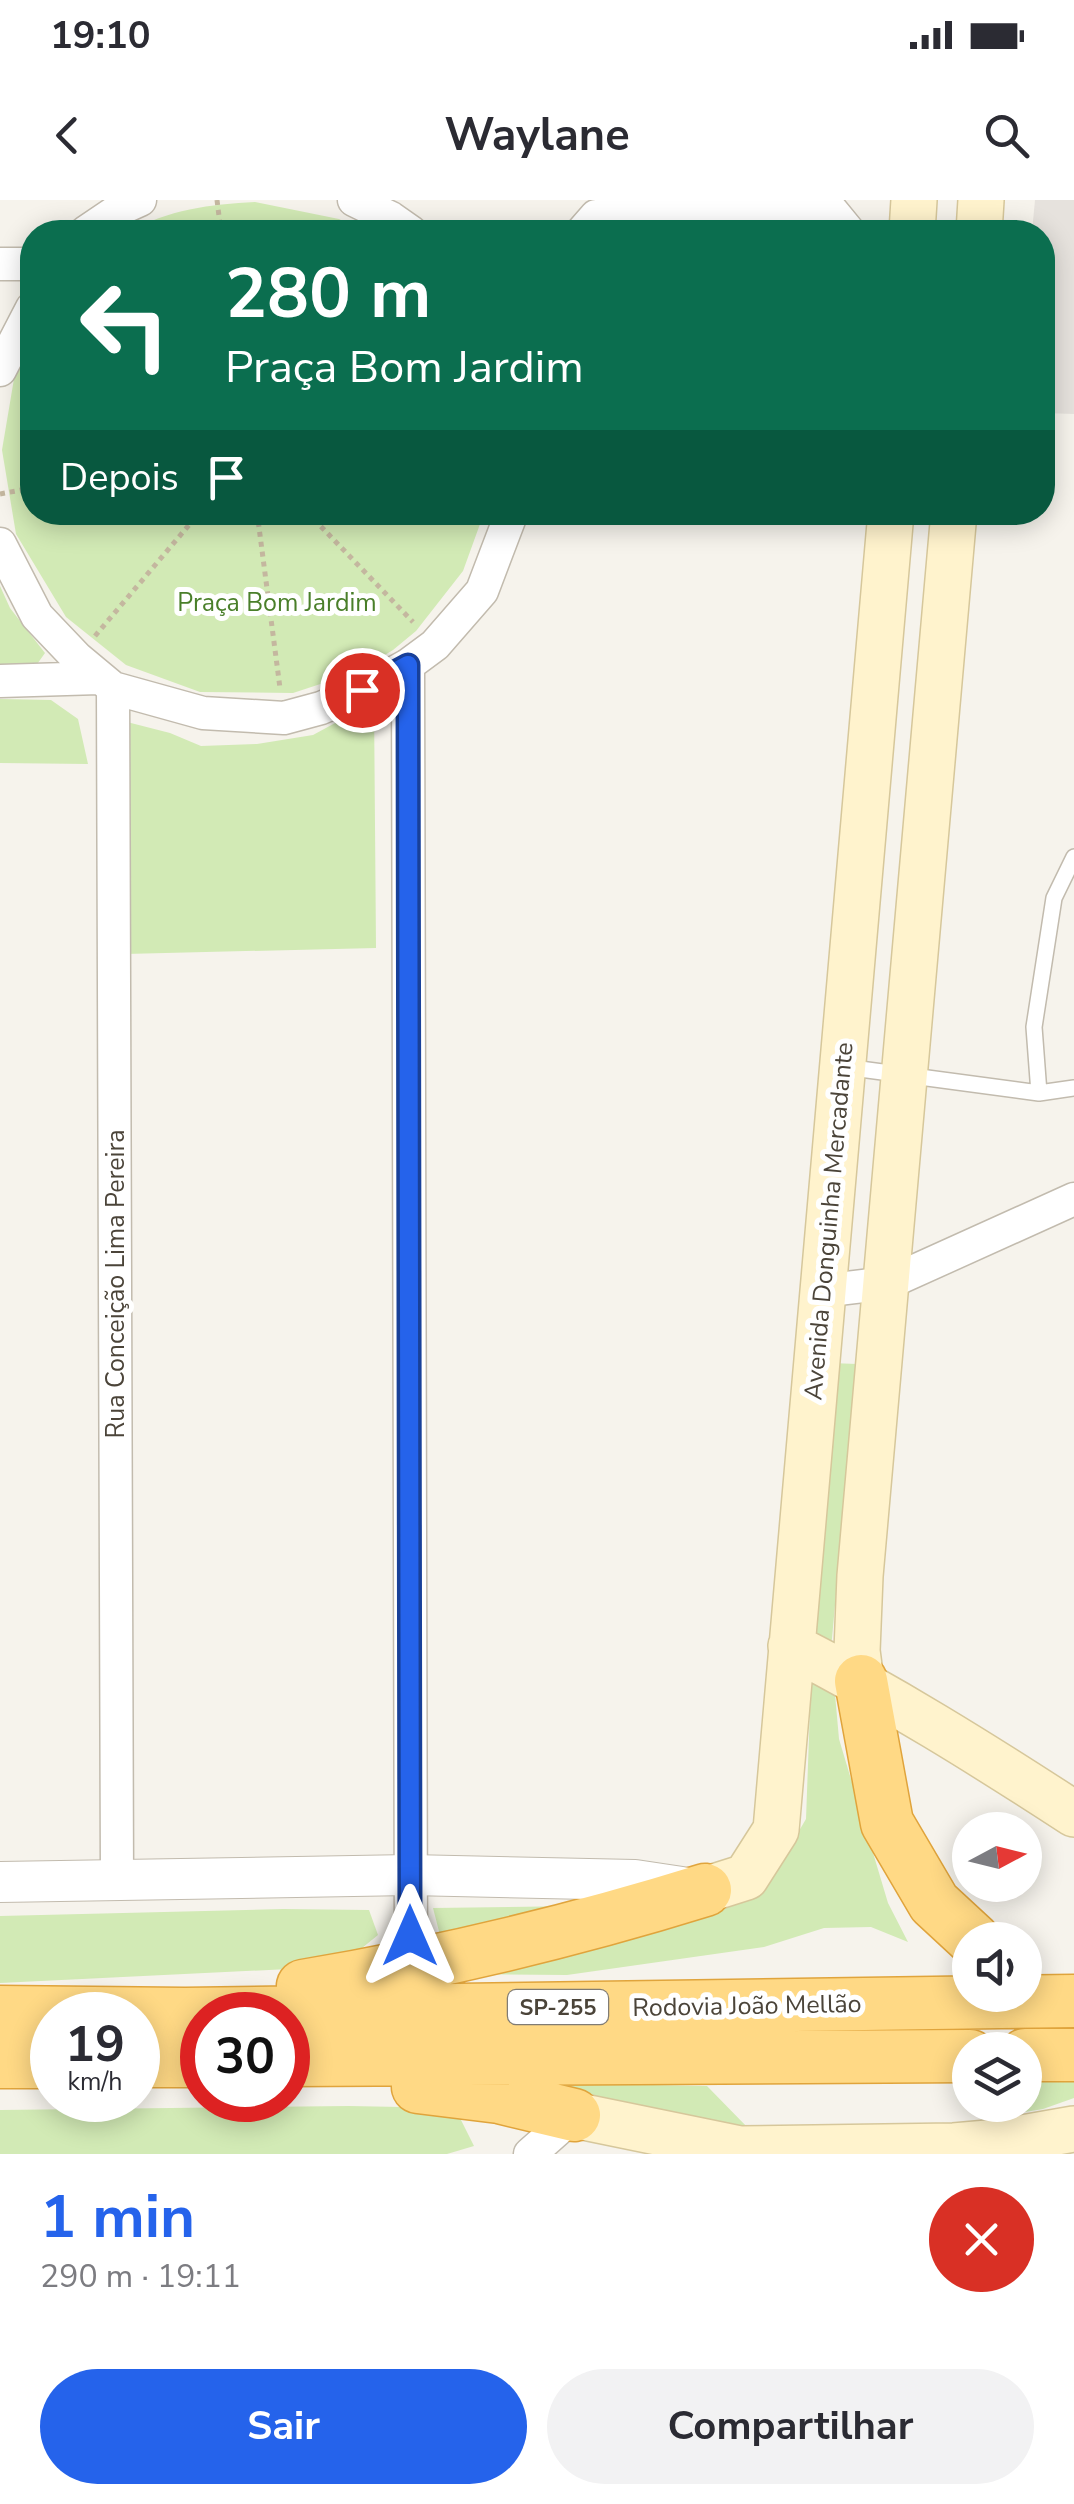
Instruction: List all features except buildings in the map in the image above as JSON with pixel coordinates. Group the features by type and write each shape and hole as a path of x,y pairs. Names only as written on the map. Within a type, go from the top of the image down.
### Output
{"highway":[{"path":"861,1682 887,1823 934,1902 955,1922"},
{"path":"21,2012 248,1995 411,1967 594,1924 705,1890"},
{"path":"1042,1976 1074,1979"},
{"name":"Rodovia João Mellão","path":"21,2012 185,2014 1074,2001"},
{"path":"1042,2055 1074,2055"},
{"name":"Rodovia João Mellão","path":"310,2060 952,2056"},
{"path":"0,2062 30,2062"},
{"path":"310,2075 499,2098 574,2114"}],"main road":[{"name":"Avenida Donguinha Mercadante","path":"705,1890 746,1877 776,1830 890,525"},
{"path":"861,1682 858,1612 953,525"},
{"path":"872,720 936,731"},
{"path":"791,1646 958,1738 1074,1814"},
{"path":"574,2114 688,2148 956,2150 1050,2139"}],"street":[{"path":"354,200 398,217"},
{"path":"103,220 126,203"},
{"path":"592,220 596,216 831,210 839,220"},
{"path":"0,370 20,331"},
{"path":"0,681 96,675 203,713 284,718 321,708 408,665 435,645 482,592 507,525"},
{"path":"0,544 37,616 96,675"},
{"path":"408,665 411,1967"},
{"name":"Rua Conceição Lima Pereira","path":"96,675 117,1880"},
{"path":"821,1291 888,1283 1074,1200"},
{"path":"0,1882 410,1875 634,1880 705,1890"},
{"path":"530,2154 574,2114"}],"lane":[{"path":"1038,1093 1034,1027 1054,898 1074,857"},
{"path":"841,1066 1038,1093 1074,1088"}],"path":[{"path":"96,675 192,525"},
{"path":"259,525 284,718"},
{"path":"320,525 435,645"}],"shaded area":[{"path":"1035,200 1074,200 1074,414 1055,413 1055,220 1033,220"}],"green space":[{"path":"255,202 341,220 155,220 222,204"},
{"name":"Praça Bom Jardim","path":"20,357 20,525 480,525 463,571 416,631 393,650 357,672 293,693 200,692 126,665 66,617 16,534 2,450"},
{"path":"0,586 10,608 45,653 35,667 0,666"},
{"path":"0,699 51,700 78,719 88,764 0,763"},
{"path":"374,702 376,948 125,954 127,722 201,746 257,744 313,735"},
{"path":"831,1363 857,1364 831,1649 839,1739 888,1903 908,1942 871,1927 824,1928 764,1947 567,1975 460,1974 766,1887 806,1819"},
{"path":"578,1906 442,1943 433,1908"},
{"path":"369,1910 378,1935 351,1957 289,1969 0,1983 0,1916"},
{"path":"1074,2081 1074,2098 1042,2109 1042,2082"},
{"path":"498,2082 707,2086 750,2130"},
{"path":"310,2106 455,2108 474,2146 447,2154 0,2154 0,2110 30,2110 30,2122 160,2122 160,2108 180,2108 180,2122 310,2122"}],"route":[{"path":"362,690 408,665 410,1936"}]}
